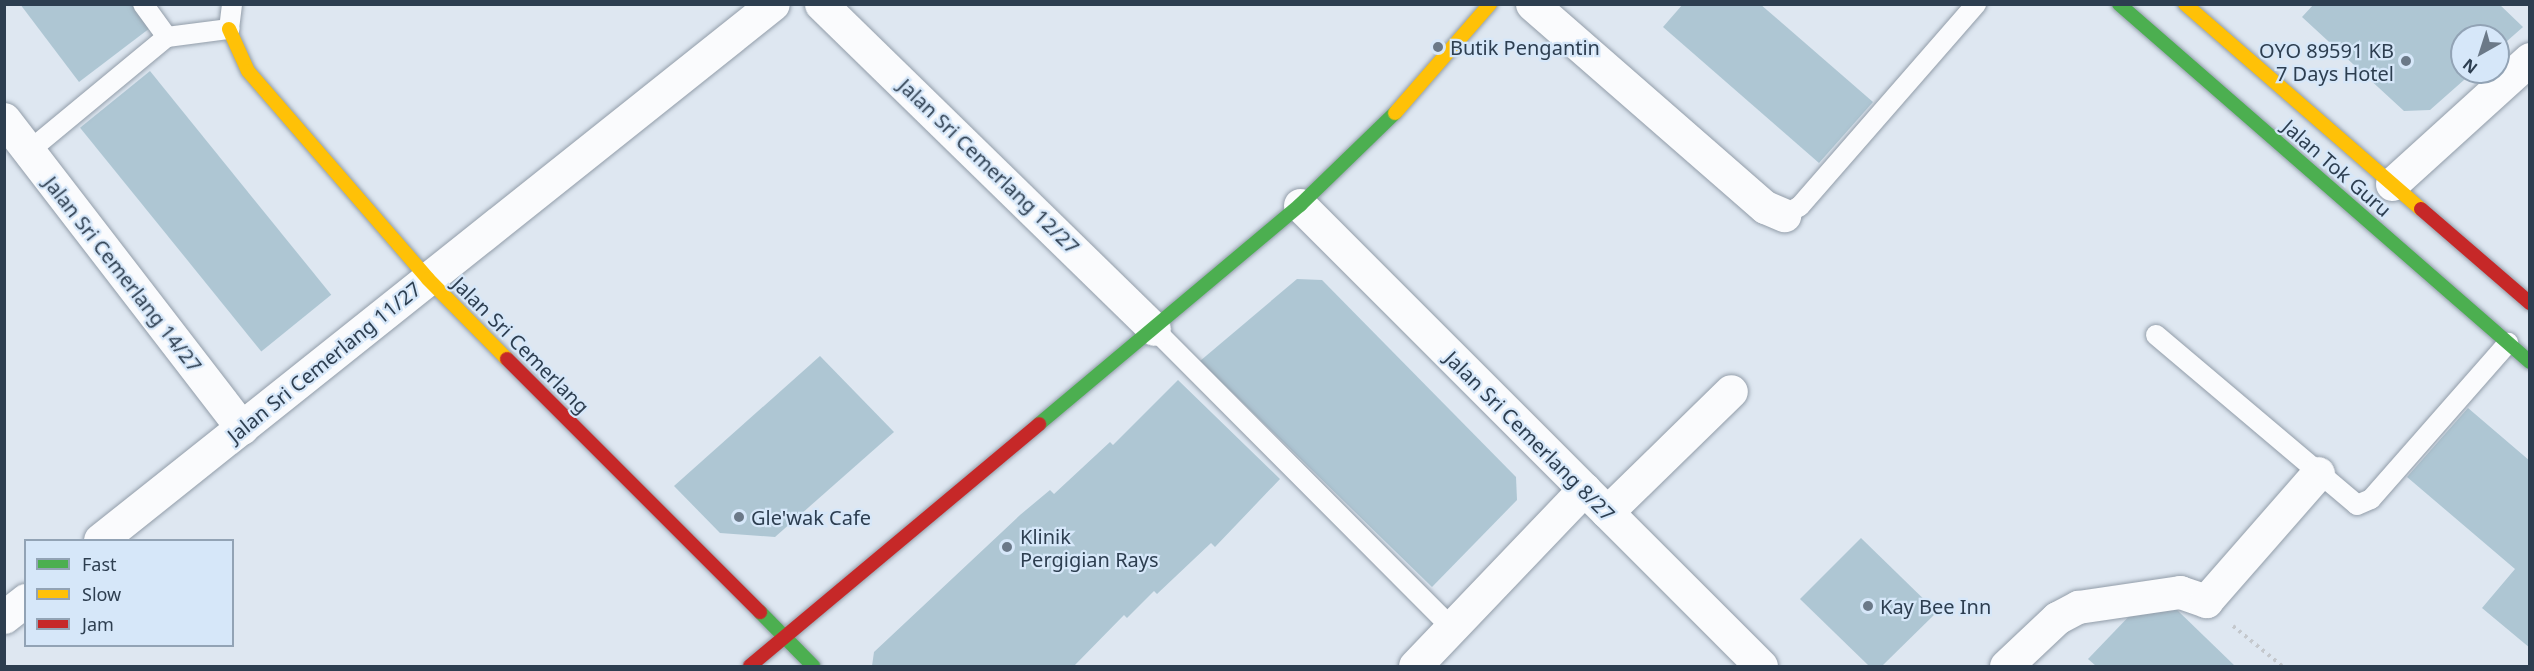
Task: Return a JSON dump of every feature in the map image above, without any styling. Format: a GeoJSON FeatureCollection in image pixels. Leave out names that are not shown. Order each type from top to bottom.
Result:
{"type":"FeatureCollection","features":[{"type":"Feature","properties":{"kind":"street","name":"Jalan Sri Cemerlang 11/27"},"geometry":{"type":"LineString","coordinates":[[101,539],[773,4]]}},
{"type":"Feature","properties":{"kind":"street","name":"Jalan Sri Cemerlang 12/27"},"geometry":{"type":"LineString","coordinates":[[821,4],[1154,329]]}},
{"type":"Feature","properties":{"kind":"street"},"geometry":{"type":"LineString","coordinates":[[750,666],[1300,205],[1381,129],[1490,4]]}},
{"type":"Feature","properties":{"kind":"street"},"geometry":{"type":"LineString","coordinates":[[1532,4],[1765,207],[1784,214]]}},
{"type":"Feature","properties":{"kind":"street","name":"Jalan Tok Guru"},"geometry":{"type":"LineString","coordinates":[[2119,4],[2529,362]]}},
{"type":"Feature","properties":{"kind":"street","name":"Jalan Tok Guru"},"geometry":{"type":"LineString","coordinates":[[2185,4],[2529,303]]}},
{"type":"Feature","properties":{"kind":"street","name":"Jalan Sri Cemerlang"},"geometry":{"type":"LineString","coordinates":[[229,29],[248,70],[428,279],[813,666]]}},
{"type":"Feature","properties":{"kind":"street"},"geometry":{"type":"LineString","coordinates":[[2392,184],[2529,59]]}},
{"type":"Feature","properties":{"kind":"street","name":"Jalan Sri Cemerlang 14/27"},"geometry":{"type":"LineString","coordinates":[[4,119],[242,428]]}},
{"type":"Feature","properties":{"kind":"street","name":"Jalan Sri Cemerlang 8/27"},"geometry":{"type":"LineString","coordinates":[[1300,205],[1761,666]]}},
{"type":"Feature","properties":{"kind":"street"},"geometry":{"type":"LineString","coordinates":[[1607,512],[1731,392]]}},
{"type":"Feature","properties":{"kind":"street"},"geometry":{"type":"LineString","coordinates":[[2006,666],[2057,618],[2078,607],[2180,592],[2206,601],[2318,473]]}},
{"type":"Feature","properties":{"kind":"street"},"geometry":{"type":"LineString","coordinates":[[1415,666],[1584,489]]}},
{"type":"Feature","properties":{"kind":"street"},"geometry":{"type":"LineString","coordinates":[[4,617],[24,602]]}},
{"type":"Feature","properties":{"kind":"lane"},"geometry":{"type":"LineString","coordinates":[[143,4],[167,37]]}},
{"type":"Feature","properties":{"kind":"lane"},"geometry":{"type":"LineString","coordinates":[[29,151],[167,37],[229,29],[232,4]]}},
{"type":"Feature","properties":{"kind":"lane"},"geometry":{"type":"LineString","coordinates":[[1784,214],[1800,206],[1976,4]]}},
{"type":"Feature","properties":{"kind":"lane"},"geometry":{"type":"LineString","coordinates":[[1154,329],[1452,628]]}},
{"type":"Feature","properties":{"kind":"lane"},"geometry":{"type":"LineString","coordinates":[[2156,335],[2352,502],[2366,502],[2508,343]]}},
{"type":"Feature","properties":{"kind":"path"},"geometry":{"type":"LineString","coordinates":[[2206,601],[2282,666]]}},
{"type":"Feature","properties":{"kind":"building"},"geometry":{"type":"Polygon","coordinates":[[[20,4],[132,4],[150,28],[79,82],[20,4]]]}},
{"type":"Feature","properties":{"kind":"building"},"geometry":{"type":"Polygon","coordinates":[[[1683,4],[1760,4],[1873,102],[1819,163],[1663,27],[1683,4]]]}},
{"type":"Feature","properties":{"kind":"building","name":"OYO 89591 KB 7 Days Hotel"},"geometry":{"type":"Polygon","coordinates":[[[2314,4],[2499,4],[2523,27],[2510,38],[2510,24],[2450,24],[2450,84],[2459,84],[2430,110],[2404,111],[2302,17],[2314,4]]]}},
{"type":"Feature","properties":{"kind":"building"},"geometry":{"type":"Polygon","coordinates":[[[150,71],[331,295],[261,351],[80,128],[150,71]]]}},
{"type":"Feature","properties":{"kind":"building"},"geometry":{"type":"Polygon","coordinates":[[[1297,279],[1322,280],[1516,477],[1517,500],[1432,587],[1200,361],[1297,279]]]}},
{"type":"Feature","properties":{"kind":"building"},"geometry":{"type":"Polygon","coordinates":[[[820,356],[894,432],[775,537],[720,533],[674,486],[820,356]]]}},
{"type":"Feature","properties":{"kind":"building"},"geometry":{"type":"Polygon","coordinates":[[[1178,380],[1280,479],[1215,547],[1211,543],[1157,594],[1154,591],[1127,618],[1124,615],[1074,666],[872,666],[874,652],[1020,515],[1050,490],[1054,494],[1110,442],[1113,445],[1178,380]]]}},
{"type":"Feature","properties":{"kind":"building"},"geometry":{"type":"Polygon","coordinates":[[[2468,408],[2530,461],[2530,648],[2482,608],[2515,569],[2407,477],[2468,408]]]}},
{"type":"Feature","properties":{"kind":"building","name":"Kay Bee Inn"},"geometry":{"type":"Polygon","coordinates":[[[1861,538],[1937,612],[1882,666],[1869,666],[1800,599],[1861,538]]]}},
{"type":"Feature","properties":{"kind":"building"},"geometry":{"type":"Polygon","coordinates":[[[2175,608],[2235,666],[2096,666],[2088,659],[2135,610],[2175,608]]]}},
{"type":"Feature","properties":{"kind":"traffic: fast"},"geometry":{"type":"LineString","coordinates":[[2119,4],[2530,362]]}},
{"type":"Feature","properties":{"kind":"traffic: fast"},"geometry":{"type":"LineString","coordinates":[[1039,424],[1300,205],[1395,113]]}},
{"type":"Feature","properties":{"kind":"traffic: fast"},"geometry":{"type":"LineString","coordinates":[[760,612],[813,666]]}},
{"type":"Feature","properties":{"kind":"traffic: slow"},"geometry":{"type":"LineString","coordinates":[[1395,113],[1490,4]]}},
{"type":"Feature","properties":{"kind":"traffic: slow"},"geometry":{"type":"LineString","coordinates":[[2185,4],[2421,209]]}},
{"type":"Feature","properties":{"kind":"traffic: slow"},"geometry":{"type":"LineString","coordinates":[[229,29],[248,71],[428,279],[507,359]]}},
{"type":"Feature","properties":{"kind":"traffic: jam"},"geometry":{"type":"LineString","coordinates":[[2421,209],[2530,303]]}},
{"type":"Feature","properties":{"kind":"traffic: jam"},"geometry":{"type":"LineString","coordinates":[[507,359],[760,612]]}},
{"type":"Feature","properties":{"kind":"traffic: jam"},"geometry":{"type":"LineString","coordinates":[[750,666],[1039,424]]}},
{"type":"Feature","properties":{"kind":"place","name":"Butik Pengantin"},"geometry":{"type":"Point","coordinates":[1438,47]}},
{"type":"Feature","properties":{"kind":"place","name":"OYO 89591 KB 7 Days Hotel"},"geometry":{"type":"Point","coordinates":[2406,61]}},
{"type":"Feature","properties":{"kind":"place","name":"Gle'wak Cafe"},"geometry":{"type":"Point","coordinates":[739,517]}},
{"type":"Feature","properties":{"kind":"place","name":"Klinik Pergigian Rays"},"geometry":{"type":"Point","coordinates":[1007,547]}},
{"type":"Feature","properties":{"kind":"place","name":"Kay Bee Inn"},"geometry":{"type":"Point","coordinates":[1868,606]}}]}
